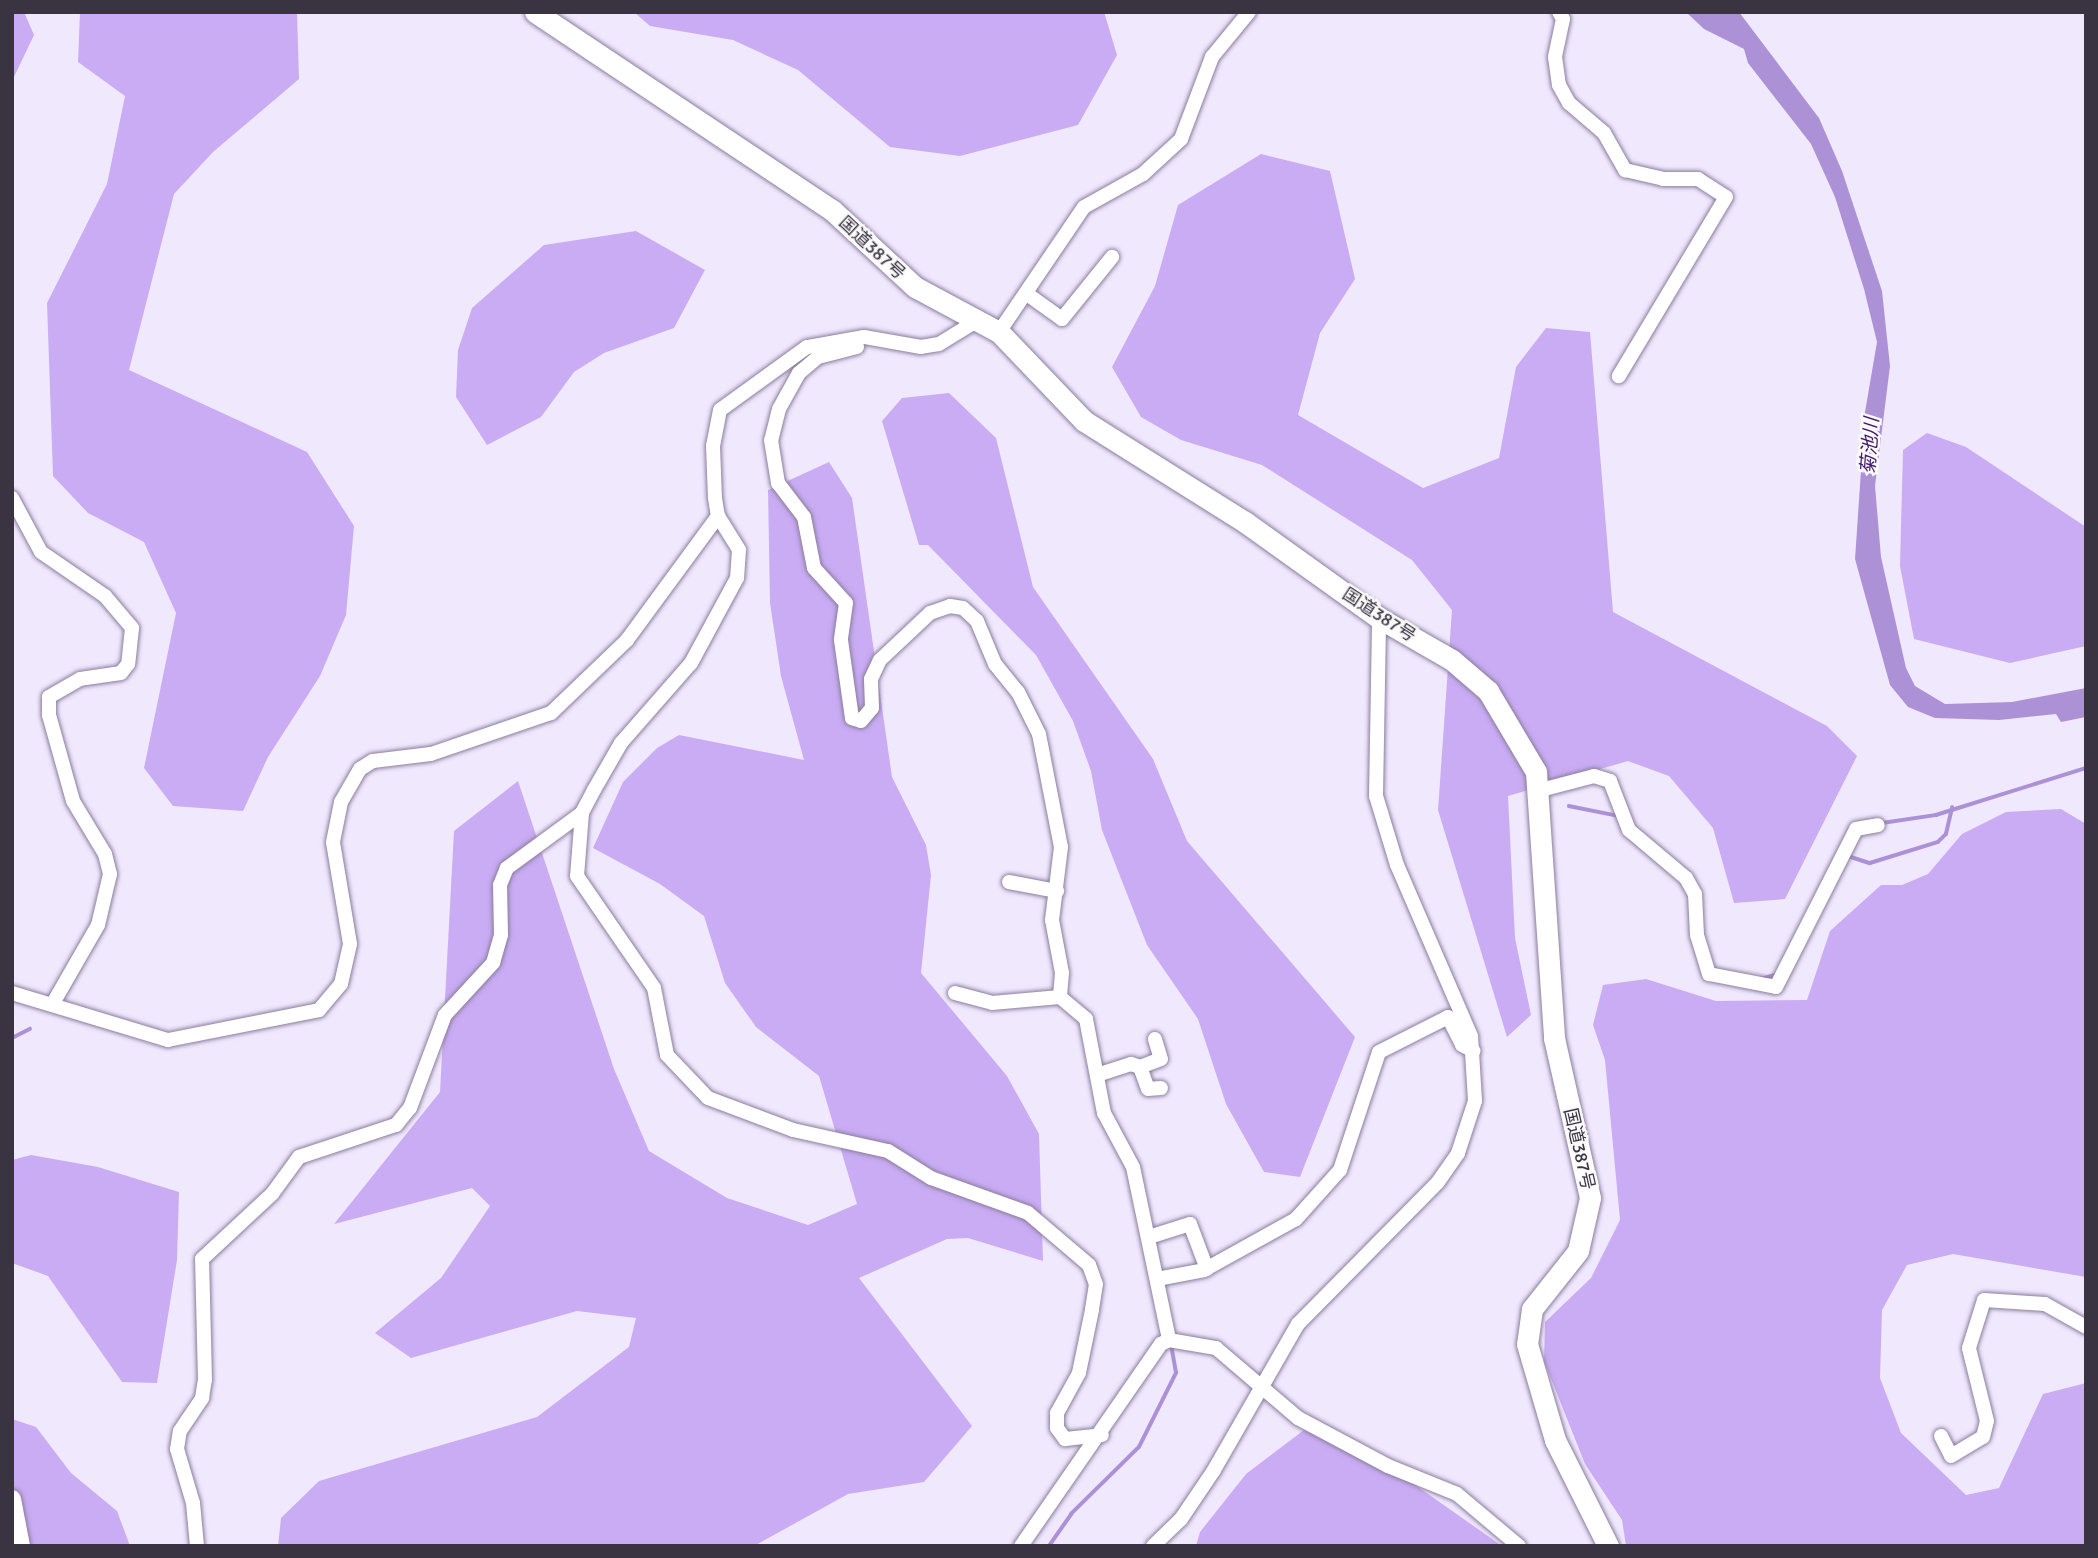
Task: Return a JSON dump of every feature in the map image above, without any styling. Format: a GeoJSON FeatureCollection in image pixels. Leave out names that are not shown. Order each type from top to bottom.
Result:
{"type":"FeatureCollection","features":[{"type":"Feature","properties":{"kind":"highway","name":"国道387号"},"geometry":{"type":"LineString","coordinates":[[535,12],[832,211],[915,287],[999,332],[1084,421],[1245,522],[1379,618],[1452,660],[1488,691],[1536,772],[1554,1038],[1590,1198],[1578,1251],[1532,1309],[1527,1344],[1555,1440],[1608,1546]]}},
{"type":"Feature","properties":{"kind":"main road"},"geometry":{"type":"LineString","coordinates":[[12,1499],[21,1546]]}},
{"type":"Feature","properties":{"kind":"street"},"geometry":{"type":"LineString","coordinates":[[999,332],[1027,294],[1049,252],[1084,207],[1143,174],[1181,139],[1212,57],[1249,12]]}},
{"type":"Feature","properties":{"kind":"street"},"geometry":{"type":"LineString","coordinates":[[1559,12],[1563,19],[1555,57],[1559,85],[1569,103],[1604,133],[1625,170],[1663,179],[1698,179],[1726,197],[1619,376]]}},
{"type":"Feature","properties":{"kind":"street"},"geometry":{"type":"LineString","coordinates":[[1027,294],[1062,319],[1112,257]]}},
{"type":"Feature","properties":{"kind":"street"},"geometry":{"type":"LineString","coordinates":[[197,1546],[193,1503],[177,1449],[205,1380],[202,1259],[272,1194],[299,1157],[396,1125],[410,1108],[445,1015],[493,963],[500,935],[500,885],[508,868],[582,813],[621,743],[691,663],[737,578],[739,550],[718,516],[713,446],[726,403],[807,347],[864,337],[884,341],[939,344],[978,320]]}},
{"type":"Feature","properties":{"kind":"street"},"geometry":{"type":"LineString","coordinates":[[884,341],[880,347],[835,350],[799,373],[779,408],[771,440],[778,483],[804,517],[814,568],[846,603],[841,640],[848,705],[852,718],[868,716],[880,660],[939,608],[963,608],[977,621],[995,664],[1018,692],[1040,734],[1061,847],[1052,920],[1062,973],[1060,997]]}},
{"type":"Feature","properties":{"kind":"street"},"geometry":{"type":"LineString","coordinates":[[12,498],[41,552],[105,596],[132,628],[128,664],[121,673],[80,679],[49,696],[49,715],[73,801],[106,854],[110,873],[98,925],[52,1005]]}},
{"type":"Feature","properties":{"kind":"street"},"geometry":{"type":"LineString","coordinates":[[12,993],[168,1040],[319,1010],[341,984],[350,944],[333,842],[341,802],[360,769],[373,761],[431,754],[551,713],[626,640],[718,516]]}},
{"type":"Feature","properties":{"kind":"street"},"geometry":{"type":"LineString","coordinates":[[1153,1546],[1199,1494],[1260,1387],[1318,1298],[1423,1199],[1458,1153],[1475,1101],[1474,1051],[1397,865],[1376,796],[1379,618]]}},
{"type":"Feature","properties":{"kind":"street"},"geometry":{"type":"LineString","coordinates":[[1538,791],[1594,776],[1610,781],[1629,830],[1686,878],[1695,894],[1697,934],[1709,974],[1776,987],[1856,829],[1878,825]]}},
{"type":"Feature","properties":{"kind":"street"},"geometry":{"type":"LineString","coordinates":[[582,813],[577,876],[654,988],[667,1055],[708,1098],[793,1130],[888,1151],[931,1178],[1028,1213],[1089,1265],[1096,1284],[1092,1310],[1079,1373],[1057,1413],[1057,1428],[1065,1439],[1102,1435]]}},
{"type":"Feature","properties":{"kind":"street"},"geometry":{"type":"LineString","coordinates":[[1009,882],[1057,891]]}},
{"type":"Feature","properties":{"kind":"street"},"geometry":{"type":"LineString","coordinates":[[955,993],[992,1003],[1060,997],[1086,1019],[1108,1124],[1133,1167],[1169,1340]]}},
{"type":"Feature","properties":{"kind":"street"},"geometry":{"type":"LineString","coordinates":[[1157,1279],[1207,1269],[1296,1219],[1340,1170],[1379,1052],[1448,1017],[1462,1045],[1474,1051]]}},
{"type":"Feature","properties":{"kind":"street"},"geometry":{"type":"LineString","coordinates":[[1097,1075],[1126,1065],[1140,1067],[1161,1059],[1155,1039]]}},
{"type":"Feature","properties":{"kind":"street"},"geometry":{"type":"LineString","coordinates":[[1140,1067],[1148,1089],[1161,1088]]}},
{"type":"Feature","properties":{"kind":"street"},"geometry":{"type":"LineString","coordinates":[[1149,1237],[1190,1224],[1207,1269]]}},
{"type":"Feature","properties":{"kind":"street"},"geometry":{"type":"LineString","coordinates":[[1941,1436],[1951,1455],[1983,1437],[1987,1421],[1969,1348],[1983,1300],[2045,1304],[2086,1327]]}},
{"type":"Feature","properties":{"kind":"street"},"geometry":{"type":"LineString","coordinates":[[1021,1546],[1102,1435],[1161,1344],[1169,1340],[1216,1348],[1298,1418],[1388,1466],[1457,1494],[1519,1546]]}},
{"type":"Feature","properties":{"kind":"shaded area"},"geometry":{"type":"Polygon","coordinates":[[[12,12],[24,12],[34,35],[12,81],[12,12]]]}},
{"type":"Feature","properties":{"kind":"shaded area"},"geometry":{"type":"Polygon","coordinates":[[[80,12],[297,12],[299,79],[213,152],[174,194],[129,370],[307,452],[354,526],[346,615],[320,676],[268,757],[243,811],[173,806],[144,768],[176,613],[144,542],[88,513],[53,476],[47,303],[107,184],[125,96],[78,62],[80,12]]]}},
{"type":"Feature","properties":{"kind":"shaded area"},"geometry":{"type":"Polygon","coordinates":[[[634,12],[1104,12],[1117,55],[1078,125],[960,156],[890,147],[798,70],[733,40],[650,26],[634,12]]]}},
{"type":"Feature","properties":{"kind":"shaded area"},"geometry":{"type":"Polygon","coordinates":[[[1261,154],[1330,171],[1355,279],[1320,333],[1298,415],[1423,488],[1499,458],[1516,367],[1546,328],[1590,332],[1613,612],[1827,726],[1857,756],[1785,899],[1734,903],[1713,828],[1669,776],[1628,761],[1508,796],[1515,938],[1531,1015],[1507,1037],[1438,810],[1452,610],[1412,560],[1262,465],[1181,440],[1141,417],[1112,367],[1155,286],[1178,205],[1261,154]]]}},
{"type":"Feature","properties":{"kind":"shaded area"},"geometry":{"type":"Polygon","coordinates":[[[636,231],[705,270],[674,328],[604,353],[574,372],[541,417],[487,445],[456,397],[458,350],[472,308],[544,245],[636,231]]]}},
{"type":"Feature","properties":{"kind":"shaded area"},"geometry":{"type":"Polygon","coordinates":[[[949,393],[996,438],[1033,587],[1153,759],[1187,841],[1355,1037],[1300,1177],[1264,1172],[1226,1104],[1198,1019],[1147,945],[1102,830],[1091,771],[1073,721],[1036,655],[928,545],[919,545],[882,421],[902,398],[949,393]]]}},
{"type":"Feature","properties":{"kind":"shaded area"},"geometry":{"type":"Polygon","coordinates":[[[1927,433],[1966,447],[2086,527],[2086,646],[2010,663],[1914,639],[1900,566],[1903,450],[1927,433]]]}},
{"type":"Feature","properties":{"kind":"shaded area"},"geometry":{"type":"Polygon","coordinates":[[[829,462],[852,498],[892,777],[926,845],[931,875],[921,973],[1007,1076],[1039,1134],[1043,1261],[968,1238],[947,1239],[859,1278],[972,1426],[924,1482],[848,1494],[754,1546],[278,1546],[281,1518],[319,1481],[537,1417],[629,1347],[636,1318],[577,1311],[411,1358],[375,1333],[441,1278],[490,1206],[472,1188],[334,1224],[440,1092],[454,831],[518,781],[614,1069],[649,1151],[727,1198],[808,1225],[857,1204],[819,1076],[756,1027],[725,983],[704,916],[660,884],[593,848],[623,782],[657,748],[679,735],[804,760],[781,676],[770,603],[768,490],[829,462]]]}},
{"type":"Feature","properties":{"kind":"shaded area"},"geometry":{"type":"Polygon","coordinates":[[[2061,809],[2086,824],[2086,1277],[1953,1254],[1907,1265],[1882,1310],[1880,1378],[1901,1433],[1966,1495],[1999,1488],[2043,1394],[2086,1383],[2086,1546],[1626,1546],[1622,1520],[1585,1464],[1544,1361],[1545,1322],[1591,1278],[1620,1220],[1605,1060],[1593,1025],[1603,985],[1646,979],[1716,1001],[1807,1000],[1830,931],[1881,885],[1902,885],[1928,874],[1962,834],[2006,812],[2061,809]]]}},
{"type":"Feature","properties":{"kind":"shaded area"},"geometry":{"type":"Polygon","coordinates":[[[31,1155],[98,1167],[179,1192],[177,1260],[157,1383],[122,1382],[48,1276],[12,1263],[12,1160],[31,1155]]]}},
{"type":"Feature","properties":{"kind":"shaded area"},"geometry":{"type":"Polygon","coordinates":[[[12,1419],[36,1427],[71,1473],[117,1511],[130,1546],[12,1546],[12,1419]]]}},
{"type":"Feature","properties":{"kind":"shaded area"},"geometry":{"type":"Polygon","coordinates":[[[1304,1430],[1411,1482],[1502,1546],[1196,1546],[1200,1532],[1246,1474],[1304,1430]]]}},
{"type":"Feature","properties":{"kind":"water","name":"菊池川"},"geometry":{"type":"Polygon","coordinates":[[[1686,12],[1739,12],[1819,118],[1842,171],[1882,291],[1890,366],[1875,486],[1881,557],[1906,668],[1915,686],[1945,704],[2012,702],[2086,688],[2086,717],[2061,722],[2056,714],[1999,720],[1935,718],[1908,707],[1890,685],[1855,559],[1865,412],[1877,342],[1864,289],[1835,197],[1811,144],[1748,63],[1744,49],[1704,29],[1686,12]]]}},
{"type":"Feature","properties":{"kind":"waterway"},"geometry":{"type":"LineString","coordinates":[[1882,823],[1936,815],[2086,768]]}},
{"type":"Feature","properties":{"kind":"waterway"},"geometry":{"type":"LineString","coordinates":[[1569,806],[1619,816]]}},
{"type":"Feature","properties":{"kind":"waterway"},"geometry":{"type":"LineString","coordinates":[[1848,856],[1870,863],[1938,842],[1946,834],[1952,808]]}},
{"type":"Feature","properties":{"kind":"waterway"},"geometry":{"type":"LineString","coordinates":[[1761,979],[1778,974]]}},
{"type":"Feature","properties":{"kind":"waterway"},"geometry":{"type":"LineString","coordinates":[[12,1038],[30,1029]]}},
{"type":"Feature","properties":{"kind":"waterway"},"geometry":{"type":"LineString","coordinates":[[1049,1546],[1071,1514],[1139,1447],[1176,1373],[1171,1346]]}}]}
